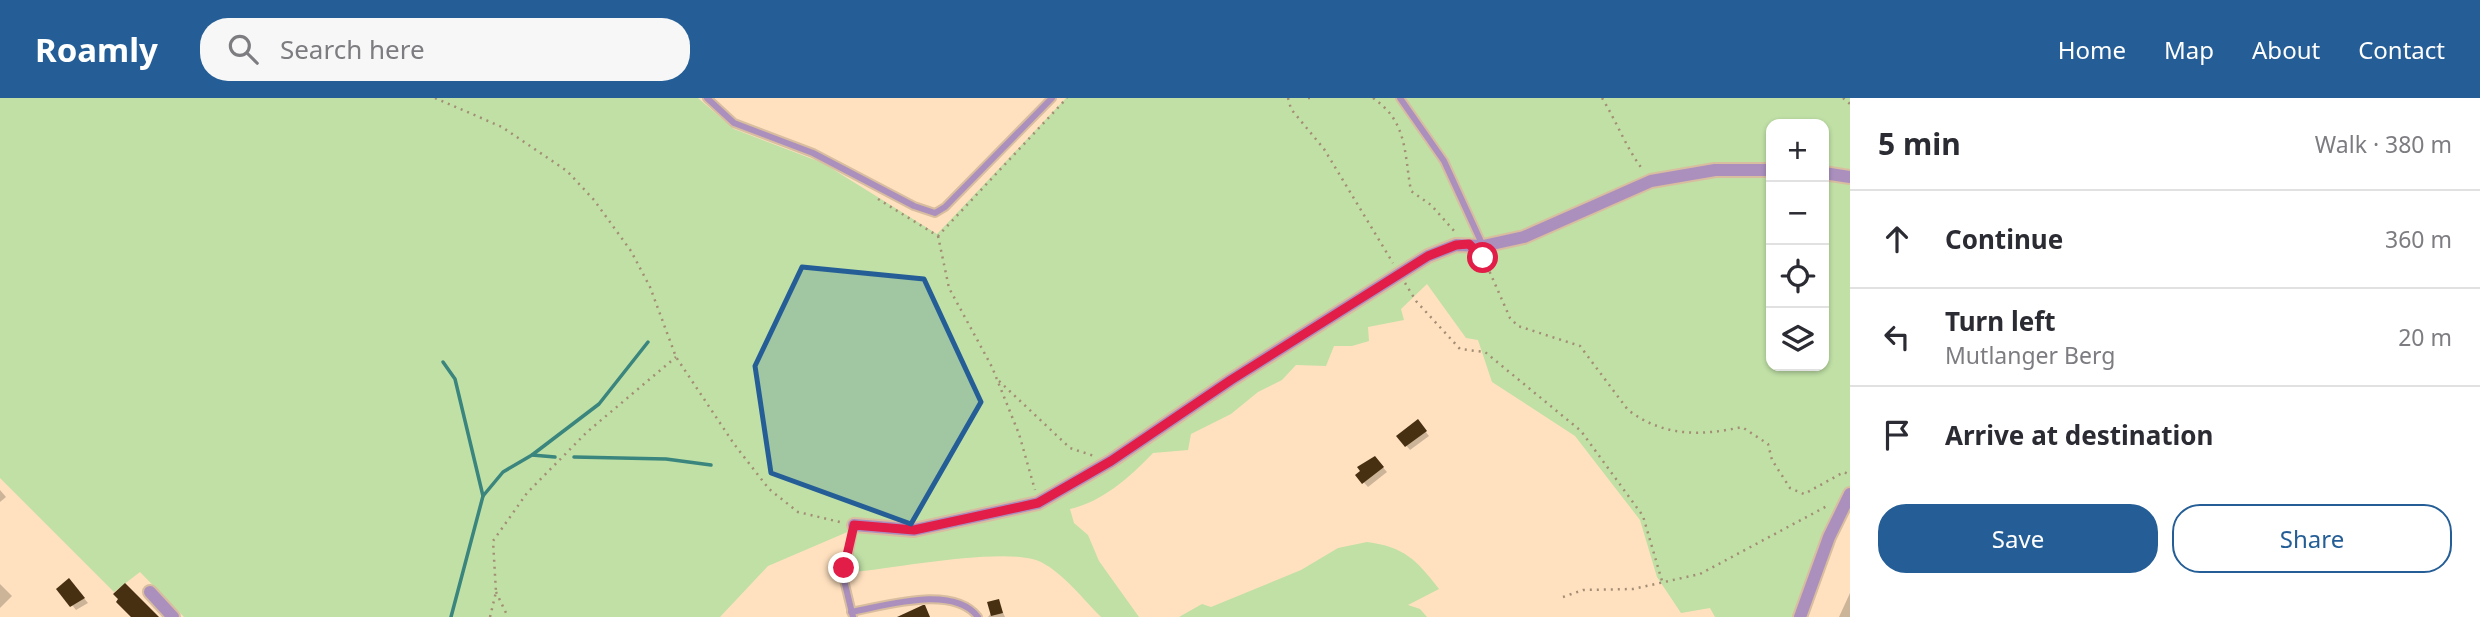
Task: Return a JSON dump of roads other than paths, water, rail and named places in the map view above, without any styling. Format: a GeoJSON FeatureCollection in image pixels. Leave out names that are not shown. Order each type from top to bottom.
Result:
{"type":"FeatureCollection","features":[{"type":"Feature","properties":{"kind":"street"},"geometry":{"type":"LineString","coordinates":[[854,525],[914,530],[1038,503],[1111,461],[1231,380],[1428,256],[1456,245],[1483,246],[1524,237],[1651,181],[1716,170],[1766,170]]}},
{"type":"Feature","properties":{"kind":"street"},"geometry":{"type":"LineString","coordinates":[[1829,174],[1850,177]]}},
{"type":"Feature","properties":{"kind":"street"},"geometry":{"type":"LineString","coordinates":[[1800,617],[1829,537],[1848,499]]}},
{"type":"Feature","properties":{"kind":"street"},"geometry":{"type":"LineString","coordinates":[[150,592],[173,617]]}},
{"type":"Feature","properties":{"kind":"lane"},"geometry":{"type":"LineString","coordinates":[[707,98],[734,123],[813,152],[914,206],[935,213],[945,207],[1052,98]]}},
{"type":"Feature","properties":{"kind":"lane"},"geometry":{"type":"LineString","coordinates":[[1400,98],[1444,162],[1483,246]]}},
{"type":"Feature","properties":{"kind":"lane"},"geometry":{"type":"LineString","coordinates":[[854,525],[844,568],[852,615],[925,598],[959,603],[978,617]]}},
{"type":"Feature","properties":{"kind":"waterway"},"geometry":{"type":"LineString","coordinates":[[451,617],[483,496],[503,472],[532,455],[599,404],[648,342]]}},
{"type":"Feature","properties":{"kind":"waterway"},"geometry":{"type":"LineString","coordinates":[[443,362],[455,379],[483,496]]}},
{"type":"Feature","properties":{"kind":"waterway"},"geometry":{"type":"LineString","coordinates":[[532,455],[555,457]]}},
{"type":"Feature","properties":{"kind":"waterway"},"geometry":{"type":"LineString","coordinates":[[574,457],[666,459],[711,465]]}}]}
